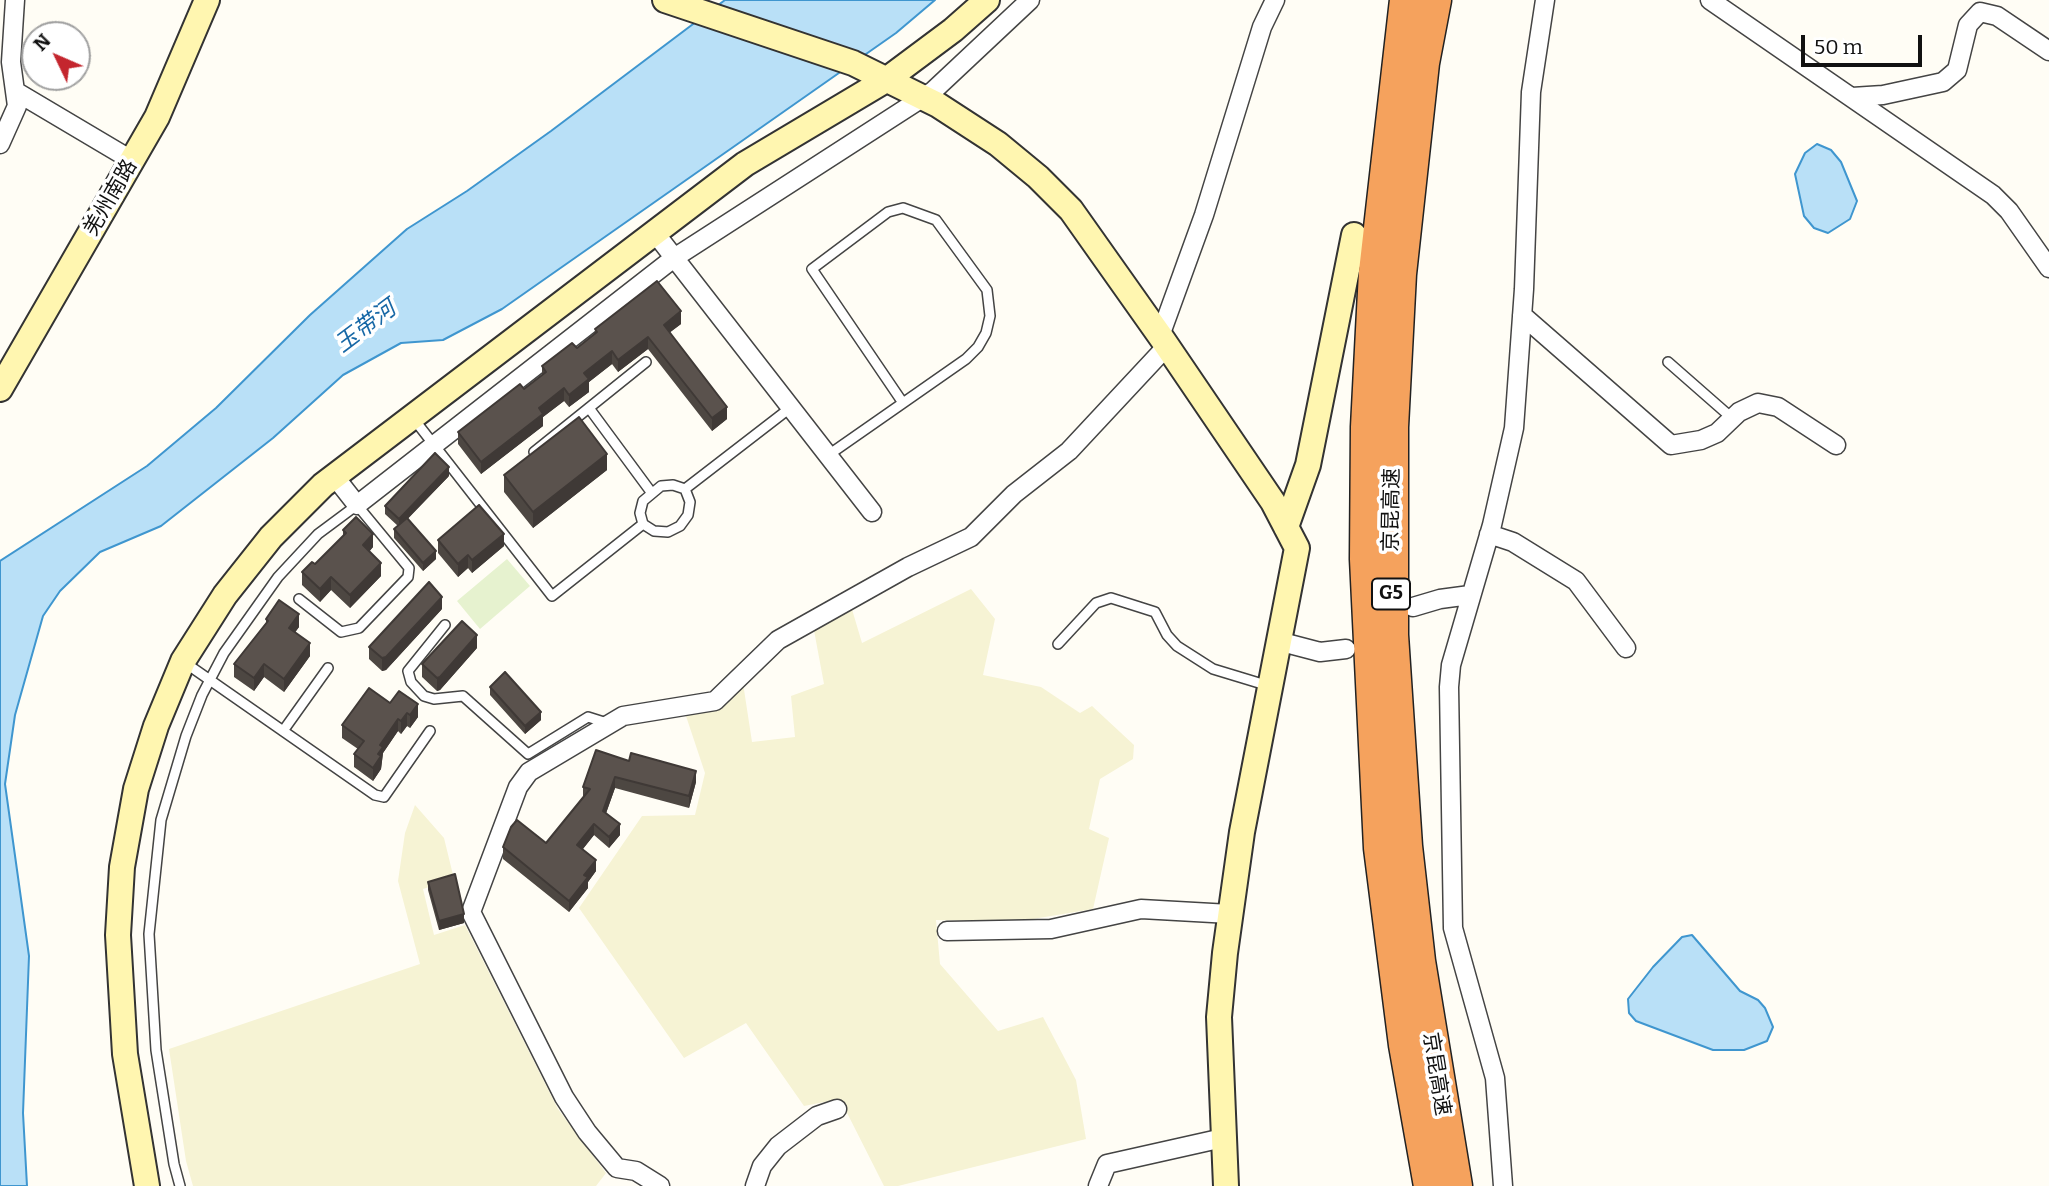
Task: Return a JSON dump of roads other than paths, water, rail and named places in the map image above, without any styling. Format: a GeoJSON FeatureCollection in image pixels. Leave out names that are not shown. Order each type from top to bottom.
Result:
{"type":"FeatureCollection","features":[{"type":"Feature","properties":{"kind":"highway","name":"京昆高速"},"geometry":{"type":"LineString","coordinates":[[1406,0],[1375,272],[1367,415],[1366,571],[1380,848],[1405,1045],[1430,1186]]}},
{"type":"Feature","properties":{"kind":"highway","name":"京昆高速"},"geometry":{"type":"LineString","coordinates":[[1435,0],[1422,76],[1400,274],[1392,428],[1392,635],[1404,819],[1419,961],[1456,1186]]}},
{"type":"Feature","properties":{"kind":"street"},"geometry":{"type":"LineString","coordinates":[[0,144],[17,106],[11,62],[15,0]]}},
{"type":"Feature","properties":{"kind":"street","name":"羌州南路"},"geometry":{"type":"LineString","coordinates":[[0,389],[133,161],[176,79],[207,0]]}},
{"type":"Feature","properties":{"kind":"street"},"geometry":{"type":"LineString","coordinates":[[666,0],[853,63],[922,97],[998,144],[1071,210],[1273,502],[1297,548],[1230,914],[1219,1017],[1226,1186]]}},
{"type":"Feature","properties":{"kind":"street"},"geometry":{"type":"LineString","coordinates":[[147,1186],[125,1054],[118,910],[136,789],[156,726],[183,661],[225,595],[254,557],[296,511],[335,477],[745,164],[886,80],[954,30],[987,0]]}},
{"type":"Feature","properties":{"kind":"street"},"geometry":{"type":"LineString","coordinates":[[335,477],[357,505],[674,258],[922,97],[1003,28],[1030,0]]}},
{"type":"Feature","properties":{"kind":"street"},"geometry":{"type":"LineString","coordinates":[[660,1186],[636,1171],[617,1168],[587,1132],[565,1097],[471,912],[518,787],[529,772],[607,723],[627,714],[715,701],[778,640],[908,567],[971,537],[1014,495],[1069,451],[1164,341],[1262,27],[1275,0]]}},
{"type":"Feature","properties":{"kind":"street"},"geometry":{"type":"LineString","coordinates":[[1503,1186],[1495,1078],[1456,943],[1451,913],[1449,687],[1451,665],[1489,534],[1514,428],[1522,315],[1531,92],[1545,0]]}},
{"type":"Feature","properties":{"kind":"street"},"geometry":{"type":"LineString","coordinates":[[1710,0],[2002,203],[2049,268]]}},
{"type":"Feature","properties":{"kind":"street"},"geometry":{"type":"LineString","coordinates":[[1852,97],[1891,94],[1943,82],[1957,70],[1968,25],[1980,12],[1997,16],[2049,51]]}},
{"type":"Feature","properties":{"kind":"street"},"geometry":{"type":"LineString","coordinates":[[15,91],[133,161]]}},
{"type":"Feature","properties":{"kind":"street"},"geometry":{"type":"LineString","coordinates":[[655,233],[872,512]]}},
{"type":"Feature","properties":{"kind":"street"},"geometry":{"type":"LineString","coordinates":[[1286,527],[1308,465],[1354,235]]}},
{"type":"Feature","properties":{"kind":"street"},"geometry":{"type":"LineString","coordinates":[[1522,315],[1667,443],[1682,444],[1702,440],[1717,433],[1748,407],[1768,404],[1778,407],[1836,445]]}},
{"type":"Feature","properties":{"kind":"street"},"geometry":{"type":"LineString","coordinates":[[1489,534],[1513,542],[1576,581],[1626,648]]}},
{"type":"Feature","properties":{"kind":"street"},"geometry":{"type":"LineString","coordinates":[[1413,607],[1440,599],[1470,595]]}},
{"type":"Feature","properties":{"kind":"street"},"geometry":{"type":"LineString","coordinates":[[1279,641],[1320,652],[1346,649]]}},
{"type":"Feature","properties":{"kind":"street"},"geometry":{"type":"LineString","coordinates":[[947,932],[1051,929],[1141,909],[1230,914]]}},
{"type":"Feature","properties":{"kind":"street"},"geometry":{"type":"LineString","coordinates":[[755,1186],[762,1166],[778,1146],[817,1116],[837,1109]]}},
{"type":"Feature","properties":{"kind":"street"},"geometry":{"type":"LineString","coordinates":[[1098,1186],[1107,1164],[1223,1138]]}},
{"type":"Feature","properties":{"kind":"lane"},"geometry":{"type":"LineString","coordinates":[[827,456],[903,403],[978,347],[990,316],[987,290],[943,228],[928,215],[904,208],[888,212],[812,269],[903,403]]}},
{"type":"Feature","properties":{"kind":"lane"},"geometry":{"type":"LineString","coordinates":[[524,460],[646,362]]}},
{"type":"Feature","properties":{"kind":"lane"},"geometry":{"type":"LineString","coordinates":[[1668,362],[1733,419]]}},
{"type":"Feature","properties":{"kind":"lane"},"geometry":{"type":"LineString","coordinates":[[589,408],[650,492]]}},
{"type":"Feature","properties":{"kind":"lane"},"geometry":{"type":"LineString","coordinates":[[685,489],[690,502],[688,515],[680,526],[668,532],[654,531],[643,524],[640,513],[643,501],[650,492],[661,486],[685,489],[790,408]]}},
{"type":"Feature","properties":{"kind":"lane"},"geometry":{"type":"LineString","coordinates":[[413,417],[552,596],[643,524]]}},
{"type":"Feature","properties":{"kind":"lane"},"geometry":{"type":"LineString","coordinates":[[180,1186],[172,1153],[156,1050],[150,912],[166,797],[209,680],[244,623],[278,577],[318,534],[357,505],[409,568],[408,577],[359,628],[341,632],[299,599]]}},
{"type":"Feature","properties":{"kind":"lane"},"geometry":{"type":"LineString","coordinates":[[1058,644],[1097,603],[1111,598],[1155,611],[1167,635],[1177,646],[1213,668],[1270,686]]}},
{"type":"Feature","properties":{"kind":"lane"},"geometry":{"type":"LineString","coordinates":[[444,625],[408,671],[411,682],[424,696],[434,699],[463,696],[528,754],[587,717],[607,723]]}},
{"type":"Feature","properties":{"kind":"lane"},"geometry":{"type":"LineString","coordinates":[[183,661],[375,795],[384,797],[430,731]]}},
{"type":"Feature","properties":{"kind":"lane"},"geometry":{"type":"LineString","coordinates":[[283,732],[328,668]]}},
{"type":"Feature","properties":{"kind":"water","name":"玉带河"},"geometry":{"type":"Polygon","coordinates":[[[725,0],[935,0],[896,33],[502,309],[443,340],[401,343],[343,375],[273,438],[161,526],[100,552],[60,591],[43,616],[15,715],[5,784],[29,956],[23,1113],[27,1186],[0,1186],[0,561],[147,466],[216,408],[310,315],[407,229],[467,191],[551,131],[725,0]]]}},
{"type":"Feature","properties":{"kind":"water"},"geometry":{"type":"Polygon","coordinates":[[[1817,144],[1831,150],[1841,162],[1857,201],[1850,219],[1828,233],[1814,228],[1804,216],[1795,174],[1805,153],[1817,144]]]}},
{"type":"Feature","properties":{"kind":"water"},"geometry":{"type":"Polygon","coordinates":[[[1692,935],[1740,991],[1758,1000],[1765,1008],[1773,1027],[1767,1041],[1744,1050],[1713,1050],[1636,1021],[1629,1013],[1628,999],[1653,967],[1682,937],[1692,935]]]}}]}
